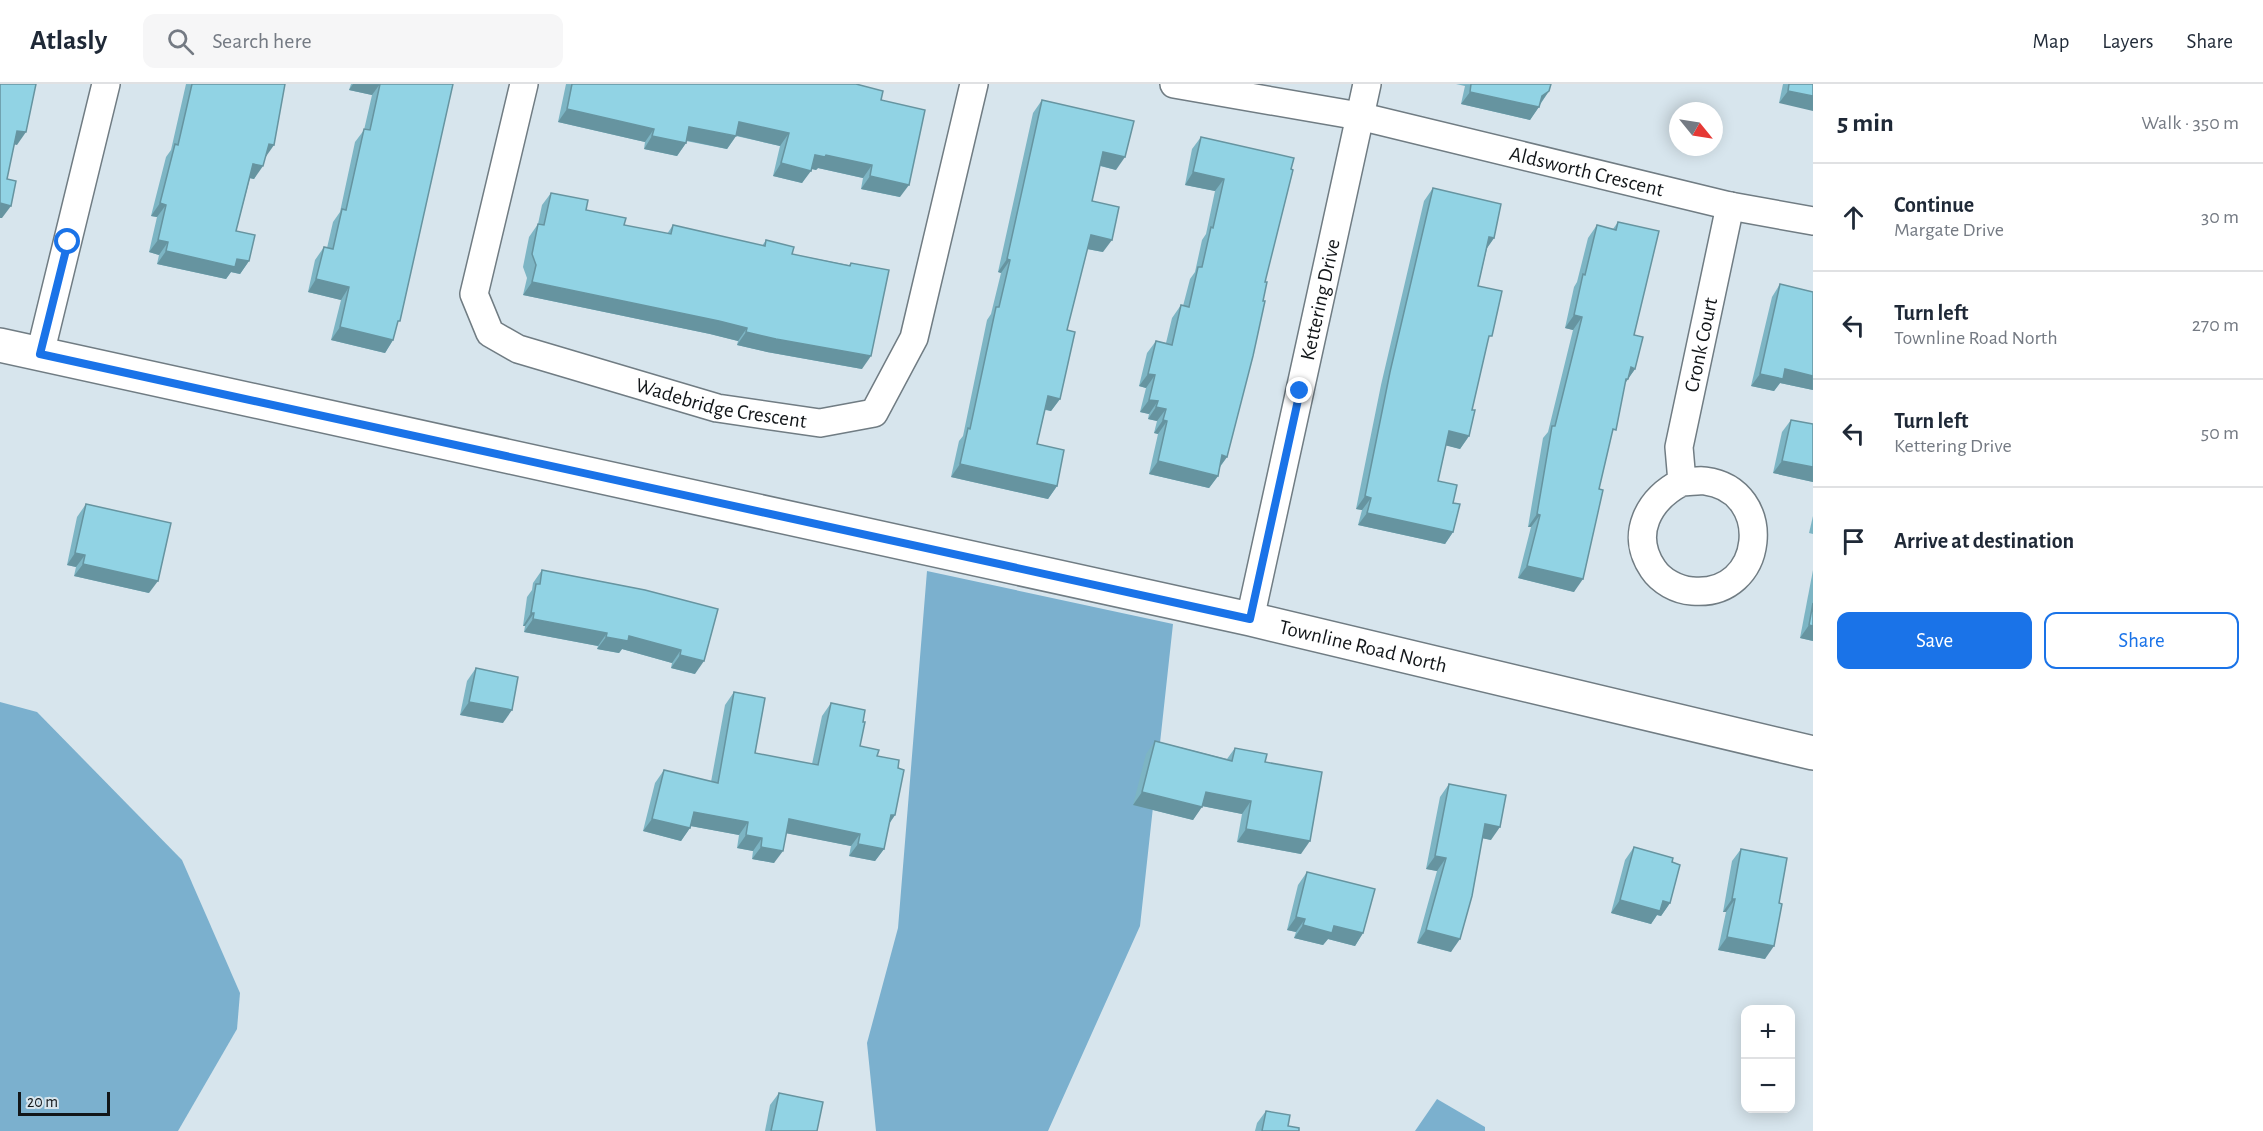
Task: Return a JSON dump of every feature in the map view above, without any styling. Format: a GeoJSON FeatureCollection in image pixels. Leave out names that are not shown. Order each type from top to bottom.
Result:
{"type":"FeatureCollection","features":[{"type":"Feature","properties":{"kind":"main road","name":"Townline Road North"},"geometry":{"type":"LineString","coordinates":[[0,345],[1250,619],[1813,753]]}},
{"type":"Feature","properties":{"kind":"street"},"geometry":{"type":"LineString","coordinates":[[40,354],[106,84]]}},
{"type":"Feature","properties":{"kind":"street","name":"Wadebridge Crescent"},"geometry":{"type":"LineString","coordinates":[[524,84],[474,294],[490,333],[518,349],[717,408],[820,423],[874,413],[914,338],[974,84]]}},
{"type":"Feature","properties":{"kind":"street","name":"Aldsworth Crescent"},"geometry":{"type":"LineString","coordinates":[[1174,84],[1359,116],[1730,206],[1813,221]]}},
{"type":"Feature","properties":{"kind":"street","name":"Kettering Drive"},"geometry":{"type":"LineString","coordinates":[[1250,619],[1367,84]]}},
{"type":"Feature","properties":{"kind":"street","name":"Cronk Court"},"geometry":{"type":"LineString","coordinates":[[1683,482],[1679,447],[1730,206]]}},
{"type":"Feature","properties":{"kind":"street"},"geometry":{"type":"LineString","coordinates":[[1705,481],[1723,486],[1737,496],[1748,511],[1754,528],[1754,547],[1747,564],[1736,578],[1720,588],[1702,592],[1684,591],[1675,587],[1667,583],[1654,570],[1645,553],[1643,535],[1647,517],[1656,500],[1670,488],[1683,482],[1705,481]]}},
{"type":"Feature","properties":{"kind":"shaded area"},"geometry":{"type":"Polygon","coordinates":[[[927,571],[1173,624],[1140,926],[1048,1131],[876,1131],[867,1043],[898,928],[927,571]]]}},
{"type":"Feature","properties":{"kind":"shaded area"},"geometry":{"type":"Polygon","coordinates":[[[0,702],[37,712],[182,860],[240,993],[237,1029],[178,1131],[0,1131],[0,702]]]}},
{"type":"Feature","properties":{"kind":"shaded area"},"geometry":{"type":"Polygon","coordinates":[[[1437,1099],[1485,1127],[1485,1131],[1415,1131],[1437,1099]]]}},
{"type":"Feature","properties":{"kind":"building"},"geometry":{"type":"Polygon","coordinates":[[[0,84],[36,84],[26,132],[17,131],[7,179],[16,181],[11,206],[0,203],[0,84]]]}},
{"type":"Feature","properties":{"kind":"building"},"geometry":{"type":"Polygon","coordinates":[[[192,84],[285,84],[274,145],[269,144],[263,166],[253,164],[236,231],[255,235],[249,261],[237,259],[235,267],[166,251],[168,242],[158,240],[166,205],[160,203],[175,144],[178,145],[192,84]]]}},
{"type":"Feature","properties":{"kind":"building"},"geometry":{"type":"Polygon","coordinates":[[[380,84],[453,84],[400,321],[398,321],[393,340],[340,327],[349,287],[316,279],[324,247],[333,249],[342,209],[346,210],[364,129],[370,130],[380,84]]]}},
{"type":"Feature","properties":{"kind":"building"},"geometry":{"type":"Polygon","coordinates":[[[572,84],[856,84],[883,91],[881,100],[925,110],[909,185],[870,176],[872,165],[826,155],[825,157],[815,155],[811,171],[781,163],[789,133],[739,122],[736,136],[689,127],[686,143],[652,136],[654,129],[567,109],[572,84]]]}},
{"type":"Feature","properties":{"kind":"building"},"geometry":{"type":"Polygon","coordinates":[[[1471,84],[1551,84],[1549,91],[1542,96],[1539,107],[1470,92],[1471,84]]]}},
{"type":"Feature","properties":{"kind":"building"},"geometry":{"type":"Polygon","coordinates":[[[1789,84],[1813,84],[1813,96],[1788,91],[1789,84]]]}},
{"type":"Feature","properties":{"kind":"building"},"geometry":{"type":"Polygon","coordinates":[[[1042,100],[1134,121],[1125,157],[1103,152],[1092,201],[1119,207],[1112,240],[1091,235],[1067,330],[1075,332],[1060,399],[1048,396],[1037,444],[1064,450],[1057,486],[960,464],[968,428],[970,429],[996,307],[999,307],[1010,260],[1007,259],[1042,100]]]}},
{"type":"Feature","properties":{"kind":"building"},"geometry":{"type":"Polygon","coordinates":[[[1201,137],[1294,158],[1265,282],[1267,282],[1263,301],[1265,301],[1253,356],[1227,457],[1222,455],[1218,476],[1158,461],[1167,421],[1163,420],[1166,409],[1156,407],[1158,401],[1149,400],[1155,375],[1148,374],[1156,341],[1172,345],[1181,305],[1189,307],[1198,267],[1202,267],[1211,227],[1213,228],[1224,179],[1193,172],[1201,137]]]}},
{"type":"Feature","properties":{"kind":"building"},"geometry":{"type":"Polygon","coordinates":[[[1433,188],[1501,204],[1494,238],[1489,237],[1478,286],[1502,291],[1492,336],[1489,336],[1472,410],[1475,410],[1469,436],[1449,431],[1438,481],[1457,485],[1453,503],[1460,504],[1453,532],[1367,513],[1371,498],[1365,496],[1390,372],[1433,188]]]}},
{"type":"Feature","properties":{"kind":"building"},"geometry":{"type":"Polygon","coordinates":[[[551,193],[588,200],[586,210],[626,218],[624,225],[671,234],[673,225],[765,246],[766,240],[794,247],[792,254],[850,266],[851,263],[889,270],[871,356],[776,339],[746,332],[747,328],[719,321],[532,282],[536,265],[532,254],[538,224],[544,225],[551,193]]]}},
{"type":"Feature","properties":{"kind":"building"},"geometry":{"type":"Polygon","coordinates":[[[1618,222],[1659,231],[1634,335],[1643,337],[1635,369],[1631,367],[1628,379],[1626,379],[1616,430],[1613,429],[1599,489],[1603,490],[1583,579],[1527,566],[1540,515],[1537,514],[1552,426],[1555,426],[1582,317],[1574,315],[1583,274],[1585,275],[1597,225],[1616,230],[1618,222]]]}},
{"type":"Feature","properties":{"kind":"building"},"geometry":{"type":"Polygon","coordinates":[[[1780,284],[1813,292],[1813,376],[1785,369],[1783,379],[1760,374],[1780,284]]]}},
{"type":"Feature","properties":{"kind":"building"},"geometry":{"type":"Polygon","coordinates":[[[1791,420],[1813,424],[1813,467],[1782,461],[1791,420]]]}},
{"type":"Feature","properties":{"kind":"building"},"geometry":{"type":"Polygon","coordinates":[[[86,504],[171,523],[158,581],[83,564],[85,555],[75,553],[86,504]]]}},
{"type":"Feature","properties":{"kind":"building"},"geometry":{"type":"Polygon","coordinates":[[[542,570],[645,590],[718,609],[704,661],[680,655],[681,650],[629,636],[628,641],[606,637],[607,633],[533,619],[534,613],[531,613],[536,584],[540,584],[542,570]]]}},
{"type":"Feature","properties":{"kind":"building"},"geometry":{"type":"Polygon","coordinates":[[[1813,603],[1813,626],[1809,625],[1813,603]]]}},
{"type":"Feature","properties":{"kind":"building"},"geometry":{"type":"Polygon","coordinates":[[[476,668],[518,677],[512,710],[469,702],[476,668]]]}},
{"type":"Feature","properties":{"kind":"building"},"geometry":{"type":"Polygon","coordinates":[[[734,692],[765,698],[755,753],[818,765],[831,703],[865,710],[860,746],[879,750],[877,756],[899,760],[898,768],[904,770],[895,815],[891,815],[884,849],[858,844],[860,834],[789,819],[783,851],[761,847],[762,838],[746,835],[748,822],[694,812],[690,828],[652,819],[664,770],[718,783],[734,692]]]}},
{"type":"Feature","properties":{"kind":"building"},"geometry":{"type":"Polygon","coordinates":[[[1155,741],[1232,761],[1235,748],[1267,754],[1265,762],[1322,772],[1310,841],[1246,829],[1251,801],[1206,792],[1202,807],[1142,792],[1155,741]]]}},
{"type":"Feature","properties":{"kind":"building"},"geometry":{"type":"Polygon","coordinates":[[[1449,784],[1506,795],[1500,827],[1485,824],[1472,896],[1460,939],[1426,930],[1446,858],[1435,856],[1449,784]]]}},
{"type":"Feature","properties":{"kind":"building"},"geometry":{"type":"Polygon","coordinates":[[[1634,847],[1673,858],[1672,862],[1680,865],[1670,903],[1663,901],[1660,911],[1620,900],[1634,847]]]}},
{"type":"Feature","properties":{"kind":"building"},"geometry":{"type":"Polygon","coordinates":[[[1741,849],[1787,858],[1774,946],[1727,937],[1735,899],[1732,899],[1741,849]]]}},
{"type":"Feature","properties":{"kind":"building"},"geometry":{"type":"Polygon","coordinates":[[[1307,872],[1375,889],[1363,933],[1334,926],[1332,933],[1303,925],[1305,919],[1296,917],[1307,872]]]}},
{"type":"Feature","properties":{"kind":"building"},"geometry":{"type":"Polygon","coordinates":[[[779,1093],[823,1102],[817,1131],[771,1131],[779,1093]]]}},
{"type":"Feature","properties":{"kind":"building"},"geometry":{"type":"Polygon","coordinates":[[[1266,1111],[1290,1115],[1288,1126],[1299,1128],[1299,1131],[1262,1131],[1266,1111]]]}},
{"type":"Feature","properties":{"kind":"route"},"geometry":{"type":"LineString","coordinates":[[68,242],[40,354],[1250,619],[1300,391]]}}]}
